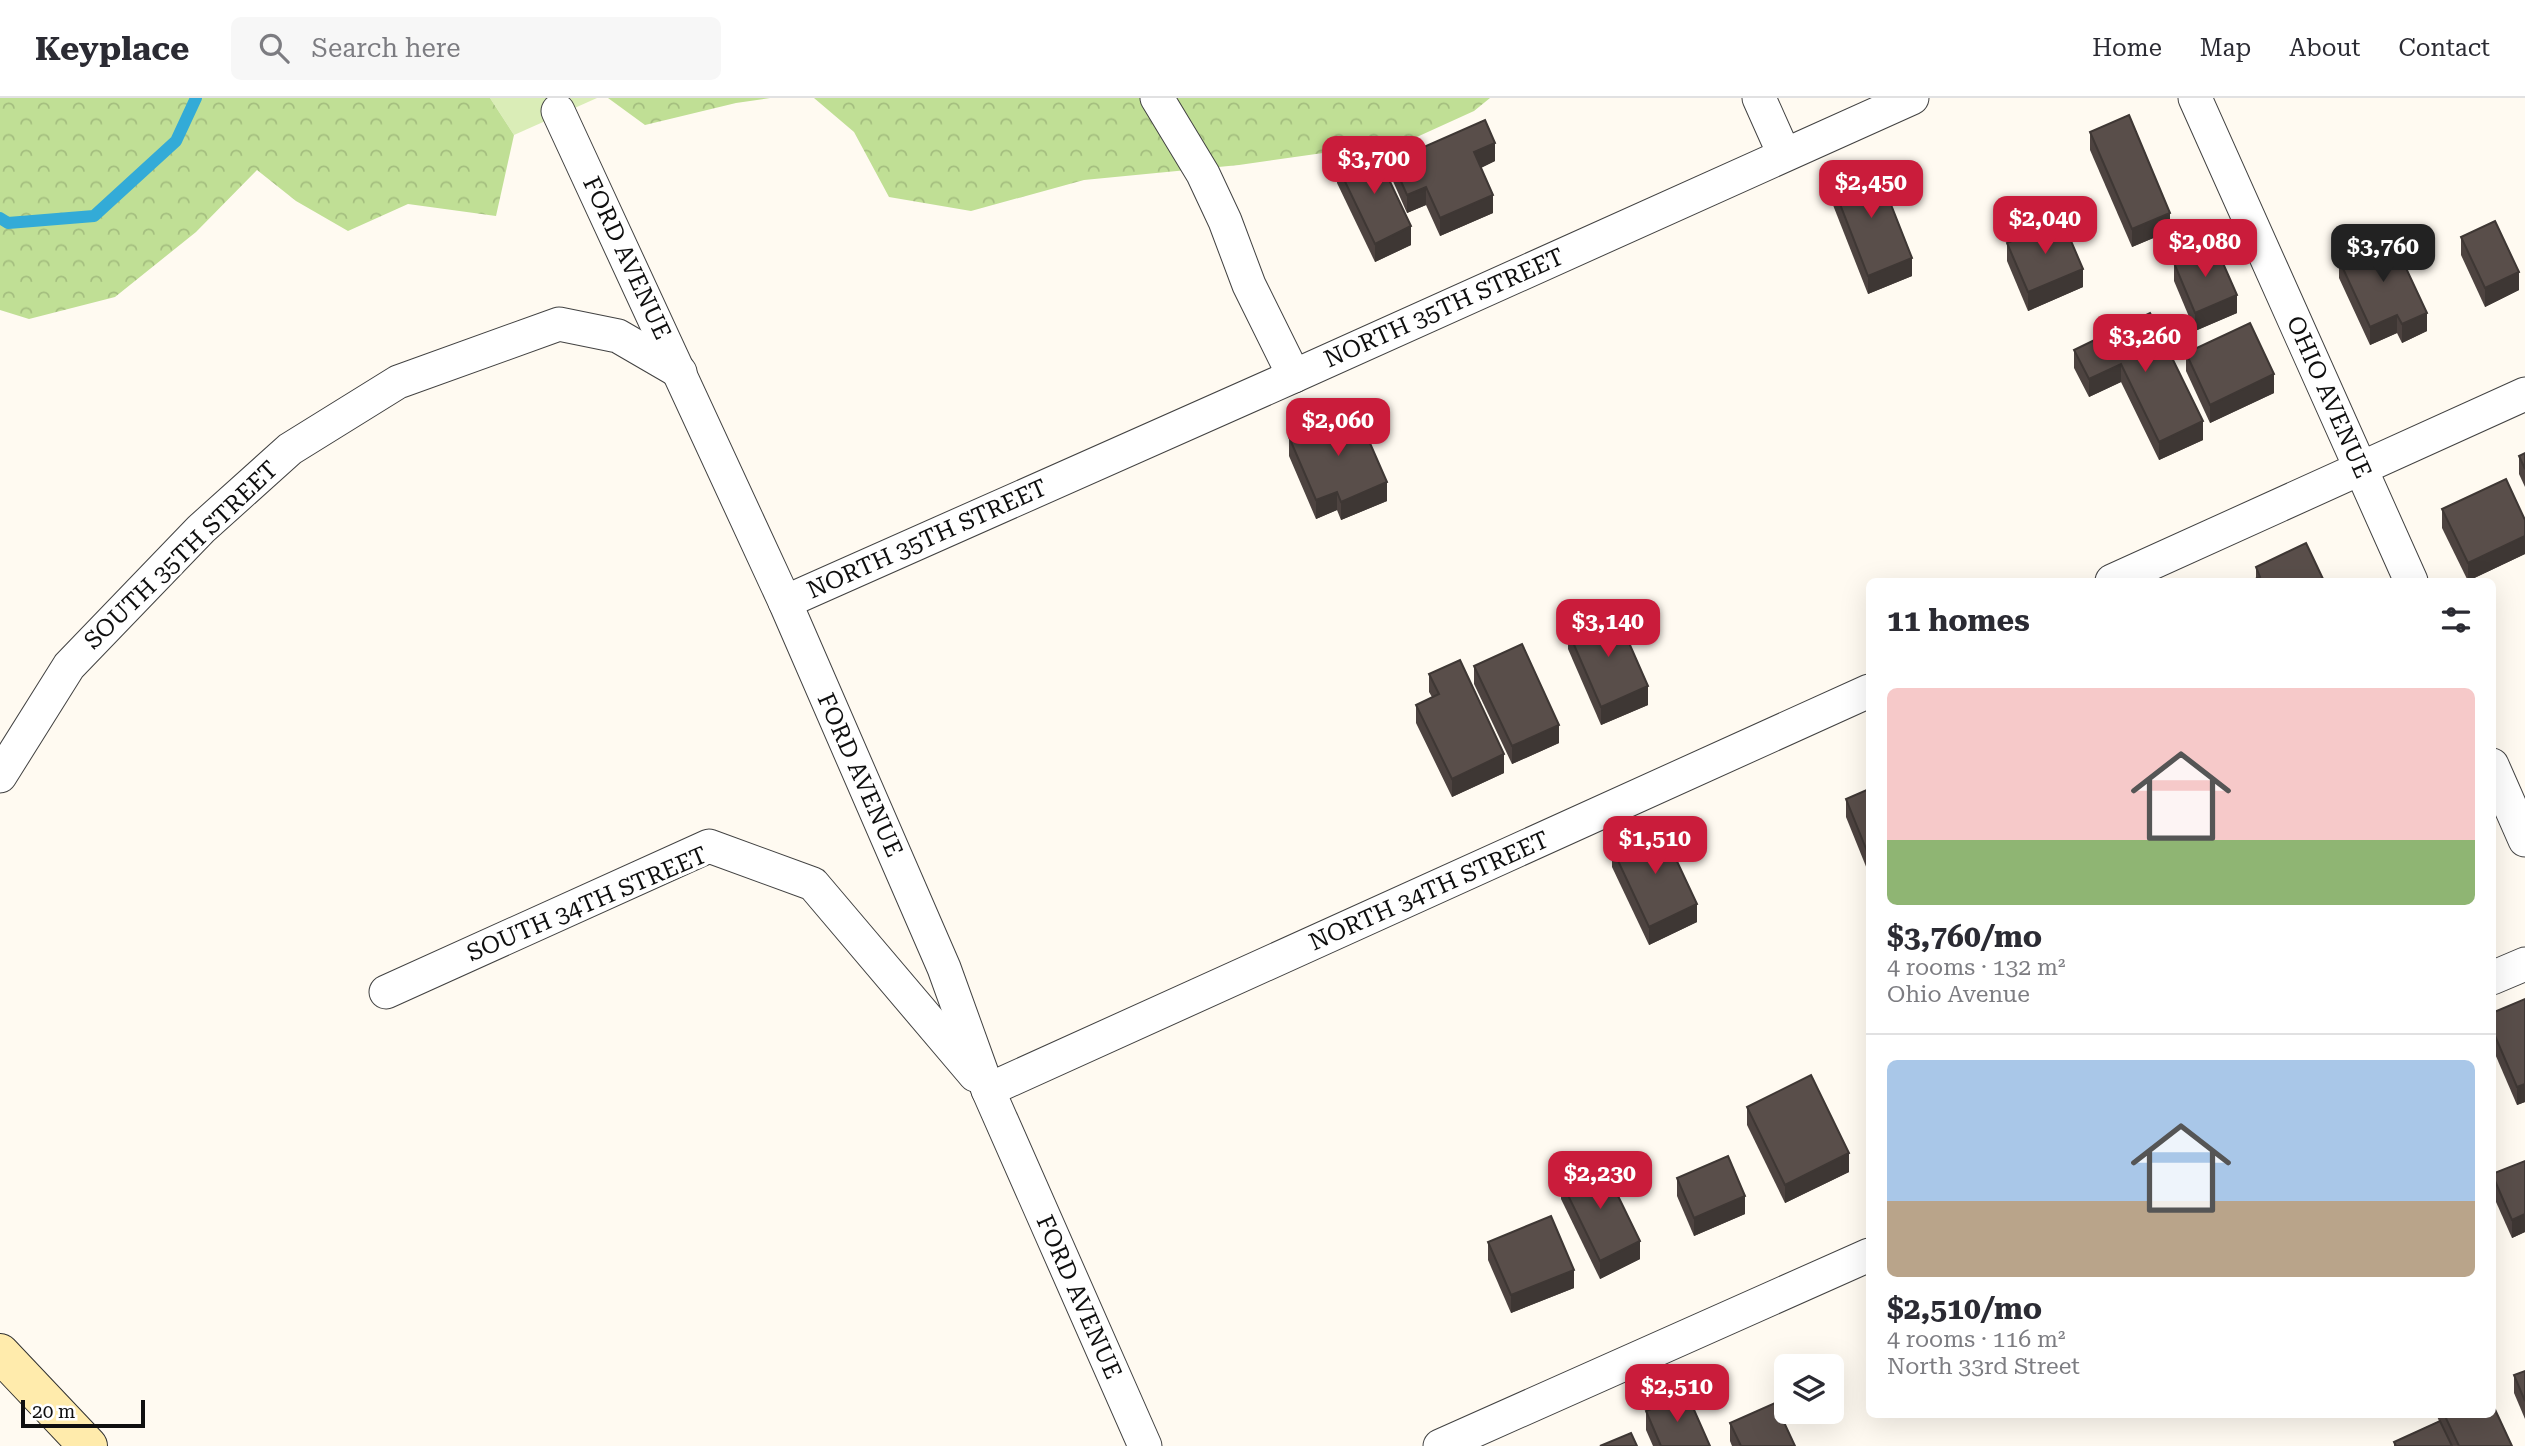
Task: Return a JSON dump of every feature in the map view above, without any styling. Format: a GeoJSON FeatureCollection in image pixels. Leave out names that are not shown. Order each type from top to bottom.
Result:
{"type":"FeatureCollection","features":[{"type":"Feature","properties":{"kind":"main road"},"geometry":{"type":"LineString","coordinates":[[0,1353],[88,1446]]}},
{"type":"Feature","properties":{"kind":"street"},"geometry":{"type":"LineString","coordinates":[[1157,98],[1203,174],[1225,221],[1249,285],[1294,376]]}},
{"type":"Feature","properties":{"kind":"street"},"geometry":{"type":"LineString","coordinates":[[1759,98],[1784,154]]}},
{"type":"Feature","properties":{"kind":"street","name":"NORTH 35TH STREET"},"geometry":{"type":"LineString","coordinates":[[785,602],[1912,98]]}},
{"type":"Feature","properties":{"kind":"street","name":"OHIO AVENUE"},"geometry":{"type":"LineString","coordinates":[[2195,98],[2410,578]]}},
{"type":"Feature","properties":{"kind":"street","name":"FORD AVENUE"},"geometry":{"type":"LineString","coordinates":[[558,111],[785,602],[944,968],[988,1090],[1145,1446]]}},
{"type":"Feature","properties":{"kind":"street","name":"SOUTH 35TH STREET"},"geometry":{"type":"LineString","coordinates":[[0,776],[69,666],[201,529],[290,449],[398,382],[559,324],[618,336],[680,372]]}},
{"type":"Feature","properties":{"kind":"street"},"geometry":{"type":"LineString","coordinates":[[2119,578],[2525,394]]}},
{"type":"Feature","properties":{"kind":"street","name":"NORTH 34TH STREET"},"geometry":{"type":"LineString","coordinates":[[988,1090],[1866,692]]}},
{"type":"Feature","properties":{"kind":"street"},"geometry":{"type":"LineString","coordinates":[[2496,774],[2525,840]]}},
{"type":"Feature","properties":{"kind":"street","name":"SOUTH 34TH STREET"},"geometry":{"type":"LineString","coordinates":[[386,992],[709,846],[813,884],[988,1090]]}},
{"type":"Feature","properties":{"kind":"street"},"geometry":{"type":"LineString","coordinates":[[2496,976],[2525,964]]}},
{"type":"Feature","properties":{"kind":"street"},"geometry":{"type":"LineString","coordinates":[[1440,1446],[1866,1256]]}},
{"type":"Feature","properties":{"kind":"green space"},"geometry":{"type":"Polygon","coordinates":[[[0,98],[490,98],[514,135],[496,216],[408,204],[348,231],[296,201],[257,170],[196,232],[115,297],[29,319],[0,310],[0,98]]]}},
{"type":"Feature","properties":{"kind":"green space"},"geometry":{"type":"Polygon","coordinates":[[[490,98],[597,98],[514,135],[490,98]]]}},
{"type":"Feature","properties":{"kind":"green space"},"geometry":{"type":"Polygon","coordinates":[[[608,98],[770,98],[736,103],[645,125],[608,98]]]}},
{"type":"Feature","properties":{"kind":"green space"},"geometry":{"type":"Polygon","coordinates":[[[814,98],[1490,98],[1474,111],[1408,141],[1239,165],[1084,180],[971,211],[889,197],[854,132],[814,98]]]}},
{"type":"Feature","properties":{"kind":"building"},"geometry":{"type":"Polygon","coordinates":[[[2129,115],[2170,213],[2132,229],[2090,132],[2129,115]]]}},
{"type":"Feature","properties":{"kind":"building"},"geometry":{"type":"Polygon","coordinates":[[[1485,120],[1495,143],[1474,152],[1493,195],[1440,218],[1426,187],[1407,195],[1392,161],[1485,120]]]}},
{"type":"Feature","properties":{"kind":"building"},"geometry":{"type":"Polygon","coordinates":[[[1374,148],[1411,226],[1375,244],[1337,165],[1374,148]]]}},
{"type":"Feature","properties":{"kind":"building"},"geometry":{"type":"Polygon","coordinates":[[[1875,164],[1912,258],[1868,276],[1831,181],[1875,164]]]}},
{"type":"Feature","properties":{"kind":"building"},"geometry":{"type":"Polygon","coordinates":[[[2062,220],[2083,269],[2028,292],[2007,243],[2062,220]]]}},
{"type":"Feature","properties":{"kind":"building"},"geometry":{"type":"Polygon","coordinates":[[[2495,221],[2519,272],[2485,288],[2461,237],[2495,221]]]}},
{"type":"Feature","properties":{"kind":"building"},"geometry":{"type":"Polygon","coordinates":[[[2391,236],[2427,313],[2402,324],[2397,315],[2370,327],[2339,260],[2391,236]]]}},
{"type":"Feature","properties":{"kind":"building"},"geometry":{"type":"Polygon","coordinates":[[[2215,245],[2237,295],[2195,313],[2174,263],[2215,245]]]}},
{"type":"Feature","properties":{"kind":"building"},"geometry":{"type":"Polygon","coordinates":[[[2150,313],[2203,421],[2159,442],[2121,364],[2089,379],[2074,350],[2150,313]]]}},
{"type":"Feature","properties":{"kind":"building"},"geometry":{"type":"Polygon","coordinates":[[[2250,323],[2274,374],[2210,405],[2186,353],[2250,323]]]}},
{"type":"Feature","properties":{"kind":"building"},"geometry":{"type":"Polygon","coordinates":[[[1355,409],[1387,482],[1341,502],[1337,492],[1316,500],[1289,437],[1355,409]]]}},
{"type":"Feature","properties":{"kind":"building"},"geometry":{"type":"Polygon","coordinates":[[[2525,453],[2525,469],[2519,456],[2525,453]]]}},
{"type":"Feature","properties":{"kind":"building"},"geometry":{"type":"Polygon","coordinates":[[[2506,479],[2525,520],[2525,536],[2468,563],[2442,509],[2506,479]]]}},
{"type":"Feature","properties":{"kind":"building"},"geometry":{"type":"Polygon","coordinates":[[[2306,543],[2323,578],[2258,578],[2260,577],[2256,567],[2306,543]]]}},
{"type":"Feature","properties":{"kind":"building"},"geometry":{"type":"Polygon","coordinates":[[[1615,611],[1648,686],[1601,707],[1568,631],[1615,611]]]}},
{"type":"Feature","properties":{"kind":"building"},"geometry":{"type":"Polygon","coordinates":[[[1522,644],[1559,725],[1512,746],[1474,666],[1522,644]]]}},
{"type":"Feature","properties":{"kind":"building"},"geometry":{"type":"Polygon","coordinates":[[[1460,660],[1504,754],[1452,779],[1416,705],[1439,694],[1429,674],[1460,660]]]}},
{"type":"Feature","properties":{"kind":"building"},"geometry":{"type":"Polygon","coordinates":[[[1866,790],[1866,849],[1846,799],[1866,790]]]}},
{"type":"Feature","properties":{"kind":"building"},"geometry":{"type":"Polygon","coordinates":[[[1660,825],[1697,904],[1649,927],[1612,848],[1660,825]]]}},
{"type":"Feature","properties":{"kind":"building"},"geometry":{"type":"Polygon","coordinates":[[[2525,999],[2525,1084],[2517,1087],[2496,1038],[2496,1011],[2525,999]]]}},
{"type":"Feature","properties":{"kind":"building"},"geometry":{"type":"Polygon","coordinates":[[[1811,1075],[1849,1153],[1785,1185],[1747,1107],[1811,1075]]]}},
{"type":"Feature","properties":{"kind":"building"},"geometry":{"type":"Polygon","coordinates":[[[1728,1156],[1745,1196],[1694,1218],[1677,1178],[1728,1156]]]}},
{"type":"Feature","properties":{"kind":"building"},"geometry":{"type":"Polygon","coordinates":[[[1601,1161],[1640,1241],[1600,1261],[1561,1181],[1601,1161]]]}},
{"type":"Feature","properties":{"kind":"building"},"geometry":{"type":"Polygon","coordinates":[[[2525,1161],[2525,1214],[2512,1220],[2496,1183],[2496,1172],[2525,1161]]]}},
{"type":"Feature","properties":{"kind":"building"},"geometry":{"type":"Polygon","coordinates":[[[1551,1216],[1574,1270],[1511,1295],[1488,1242],[1551,1216]]]}},
{"type":"Feature","properties":{"kind":"building"},"geometry":{"type":"Polygon","coordinates":[[[2525,1371],[2525,1401],[2514,1375],[2525,1371]]]}},
{"type":"Feature","properties":{"kind":"building"},"geometry":{"type":"Polygon","coordinates":[[[1687,1394],[1710,1446],[1661,1446],[1646,1411],[1687,1394]]]}},
{"type":"Feature","properties":{"kind":"building"},"geometry":{"type":"Polygon","coordinates":[[[1774,1403],[1774,1424],[1785,1424],[1795,1446],[1741,1446],[1730,1423],[1774,1403]]]}},
{"type":"Feature","properties":{"kind":"building"},"geometry":{"type":"Polygon","coordinates":[[[2496,1412],[2512,1446],[2459,1446],[2446,1418],[2496,1418],[2496,1412]]]}},
{"type":"Feature","properties":{"kind":"building"},"geometry":{"type":"Polygon","coordinates":[[[2440,1421],[2452,1446],[2396,1446],[2394,1442],[2440,1421]]]}},
{"type":"Feature","properties":{"kind":"building"},"geometry":{"type":"Polygon","coordinates":[[[1631,1433],[1637,1446],[1600,1446],[1631,1433]]]}},
{"type":"Feature","properties":{"kind":"waterway"},"geometry":{"type":"LineString","coordinates":[[0,218],[8,223],[94,216],[176,141],[196,98]]}}]}
